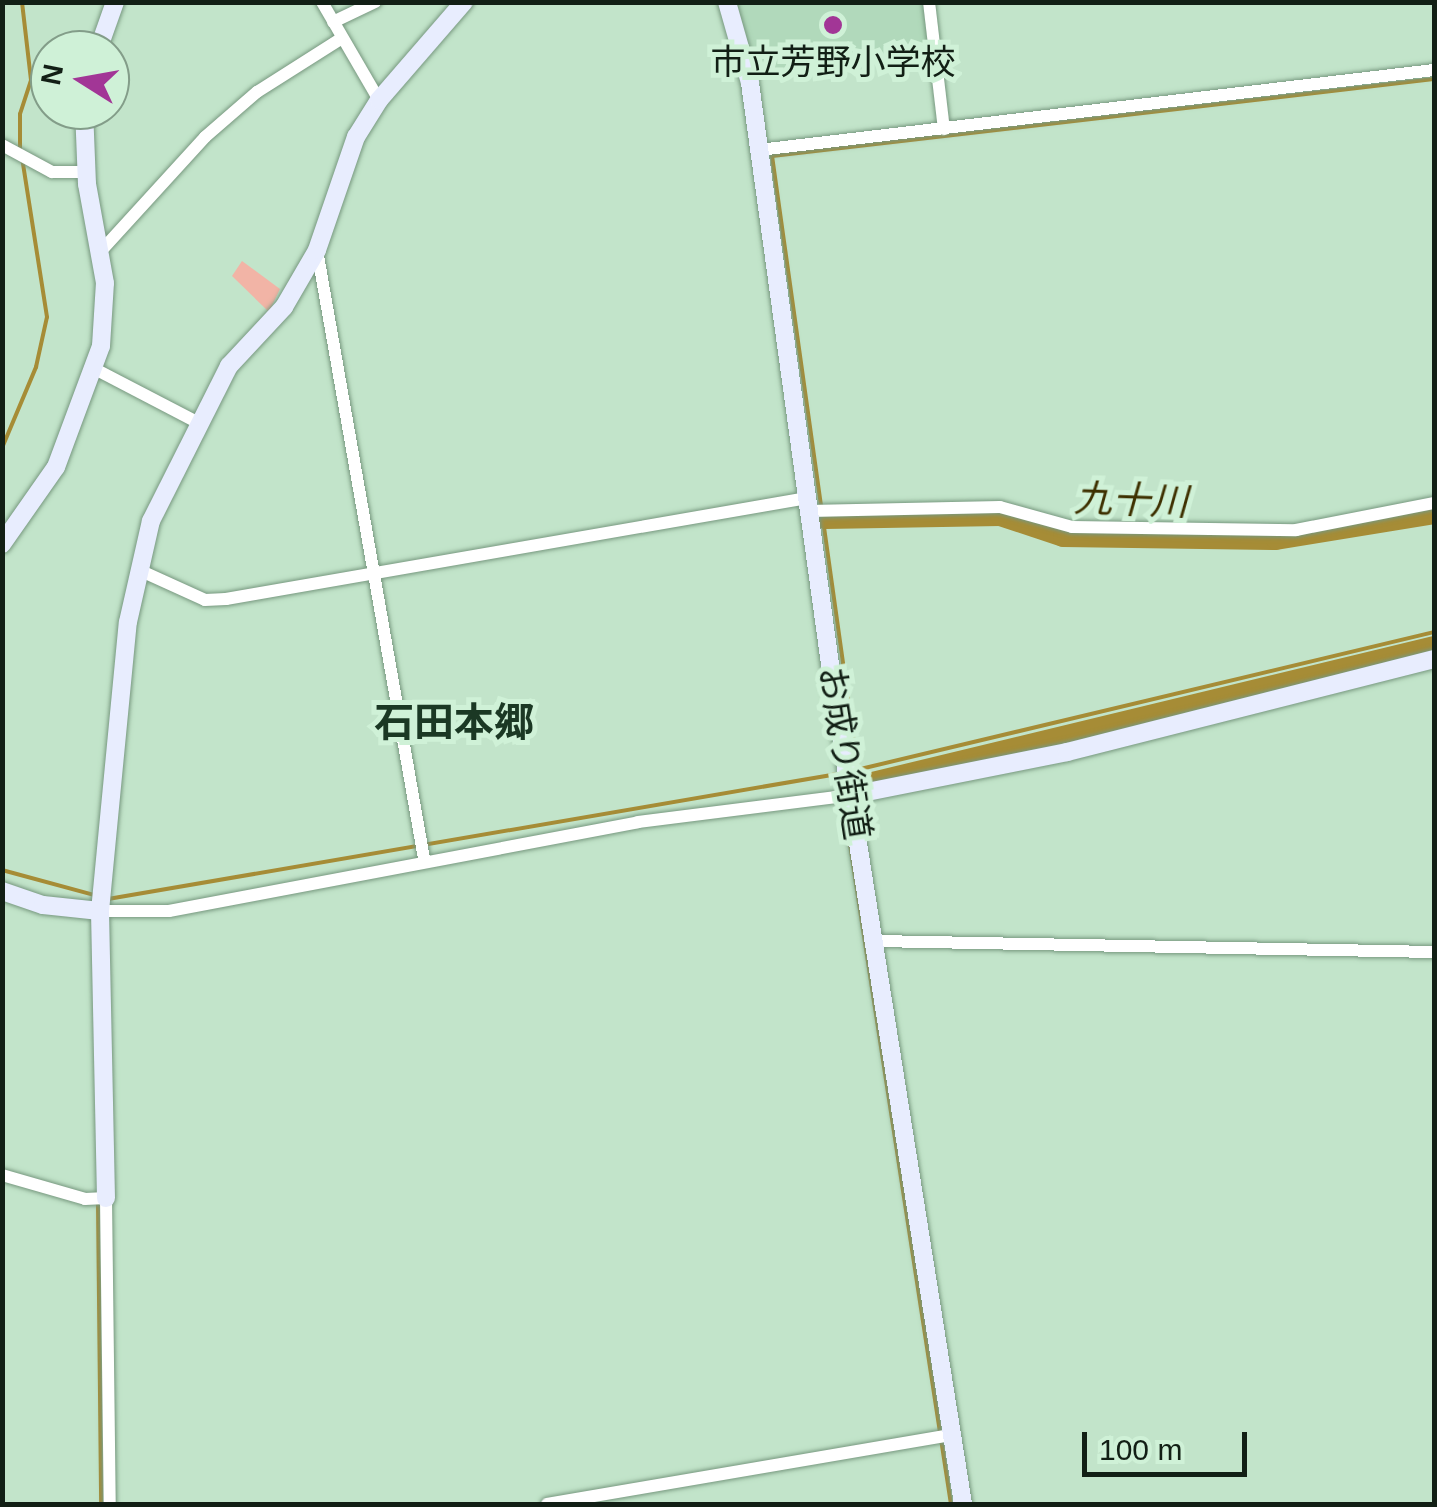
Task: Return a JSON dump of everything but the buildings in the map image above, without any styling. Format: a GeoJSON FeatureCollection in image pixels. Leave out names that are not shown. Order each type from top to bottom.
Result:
{"type":"FeatureCollection","features":[{"type":"Feature","properties":{"kind":"street"},"geometry":{"type":"LineString","coordinates":[[105,30],[115,2]]}},
{"type":"Feature","properties":{"kind":"street"},"geometry":{"type":"LineString","coordinates":[[322,2],[379,100]]}},
{"type":"Feature","properties":{"kind":"street"},"geometry":{"type":"LineString","coordinates":[[333,22],[375,2]]}},
{"type":"Feature","properties":{"kind":"street"},"geometry":{"type":"LineString","coordinates":[[110,1504],[100,912],[116,719],[139,570],[155,509],[197,422],[230,366],[284,307],[317,250],[346,162],[379,100],[464,2]]}},
{"type":"Feature","properties":{"kind":"street","name":"お成り街道"},"geometry":{"type":"LineString","coordinates":[[727,2],[750,83],[808,504],[876,941],[944,1437],[963,1504]]}},
{"type":"Feature","properties":{"kind":"street"},"geometry":{"type":"LineString","coordinates":[[930,2],[944,129]]}},
{"type":"Feature","properties":{"kind":"street"},"geometry":{"type":"LineString","coordinates":[[101,251],[205,137],[257,92],[342,38]]}},
{"type":"Feature","properties":{"kind":"street"},"geometry":{"type":"LineString","coordinates":[[759,150],[1434,70]]}},
{"type":"Feature","properties":{"kind":"street"},"geometry":{"type":"LineString","coordinates":[[2,544],[50,479],[95,369],[106,315],[101,251],[86,172],[85,130]]}},
{"type":"Feature","properties":{"kind":"street"},"geometry":{"type":"LineString","coordinates":[[2,144],[52,172],[86,172]]}},
{"type":"Feature","properties":{"kind":"street"},"geometry":{"type":"LineString","coordinates":[[317,250],[424,858]]}},
{"type":"Feature","properties":{"kind":"street"},"geometry":{"type":"LineString","coordinates":[[95,369],[197,422]]}},
{"type":"Feature","properties":{"kind":"street"},"geometry":{"type":"LineString","coordinates":[[139,570],[205,600],[808,504],[1000,507],[1072,528],[1296,530],[1434,504]]}},
{"type":"Feature","properties":{"kind":"street"},"geometry":{"type":"LineString","coordinates":[[2,891],[43,904],[100,912],[168,911],[424,858],[736,806],[852,794],[1067,752],[1434,659]]}},
{"type":"Feature","properties":{"kind":"street"},"geometry":{"type":"LineString","coordinates":[[876,941],[1434,952]]}},
{"type":"Feature","properties":{"kind":"street"},"geometry":{"type":"LineString","coordinates":[[2,1175],[85,1199],[106,1198]]}},
{"type":"Feature","properties":{"kind":"street"},"geometry":{"type":"LineString","coordinates":[[548,1504],[944,1437]]}},
{"type":"Feature","properties":{"kind":"shaded area","name":"市立芳野小学校"},"geometry":{"type":"Polygon","coordinates":[[[733,3],[925,3],[930,47],[856,59],[857,67],[756,81],[733,3]]]}},
{"type":"Feature","properties":{"kind":"shaded area"},"geometry":{"type":"Polygon","coordinates":[[[242,261],[280,289],[269,312],[232,276],[242,261]]]}},
{"type":"Feature","properties":{"kind":"waterway"},"geometry":{"type":"LineString","coordinates":[[20,149],[20,114],[31,80],[22,2]]}},
{"type":"Feature","properties":{"kind":"waterway"},"geometry":{"type":"LineString","coordinates":[[858,770],[772,156],[1434,79]]}},
{"type":"Feature","properties":{"kind":"waterway"},"geometry":{"type":"LineString","coordinates":[[2,448],[36,367],[47,317],[22,158]]}},
{"type":"Feature","properties":{"kind":"waterway","name":"九十川"},"geometry":{"type":"LineString","coordinates":[[825,519],[1000,516],[1063,537],[1276,540],[1434,514]]}},
{"type":"Feature","properties":{"kind":"waterway"},"geometry":{"type":"LineString","coordinates":[[852,771],[1434,632]]}},
{"type":"Feature","properties":{"kind":"waterway"},"geometry":{"type":"LineString","coordinates":[[860,785],[1434,646]]}},
{"type":"Feature","properties":{"kind":"waterway"},"geometry":{"type":"LineString","coordinates":[[108,899],[843,773]]}},
{"type":"Feature","properties":{"kind":"waterway"},"geometry":{"type":"LineString","coordinates":[[846,818],[951,1504]]}},
{"type":"Feature","properties":{"kind":"waterway"},"geometry":{"type":"LineString","coordinates":[[2,870],[94,895]]}},
{"type":"Feature","properties":{"kind":"waterway"},"geometry":{"type":"LineString","coordinates":[[98,1202],[101,1504]]}},
{"type":"Feature","properties":{"kind":"place","name":"市立芳野小学校"},"geometry":{"type":"Point","coordinates":[833,25]}},
{"type":"Feature","properties":{"kind":"district","name":"石田本郷"},"geometry":{"type":"Point","coordinates":[454,722]}}]}
